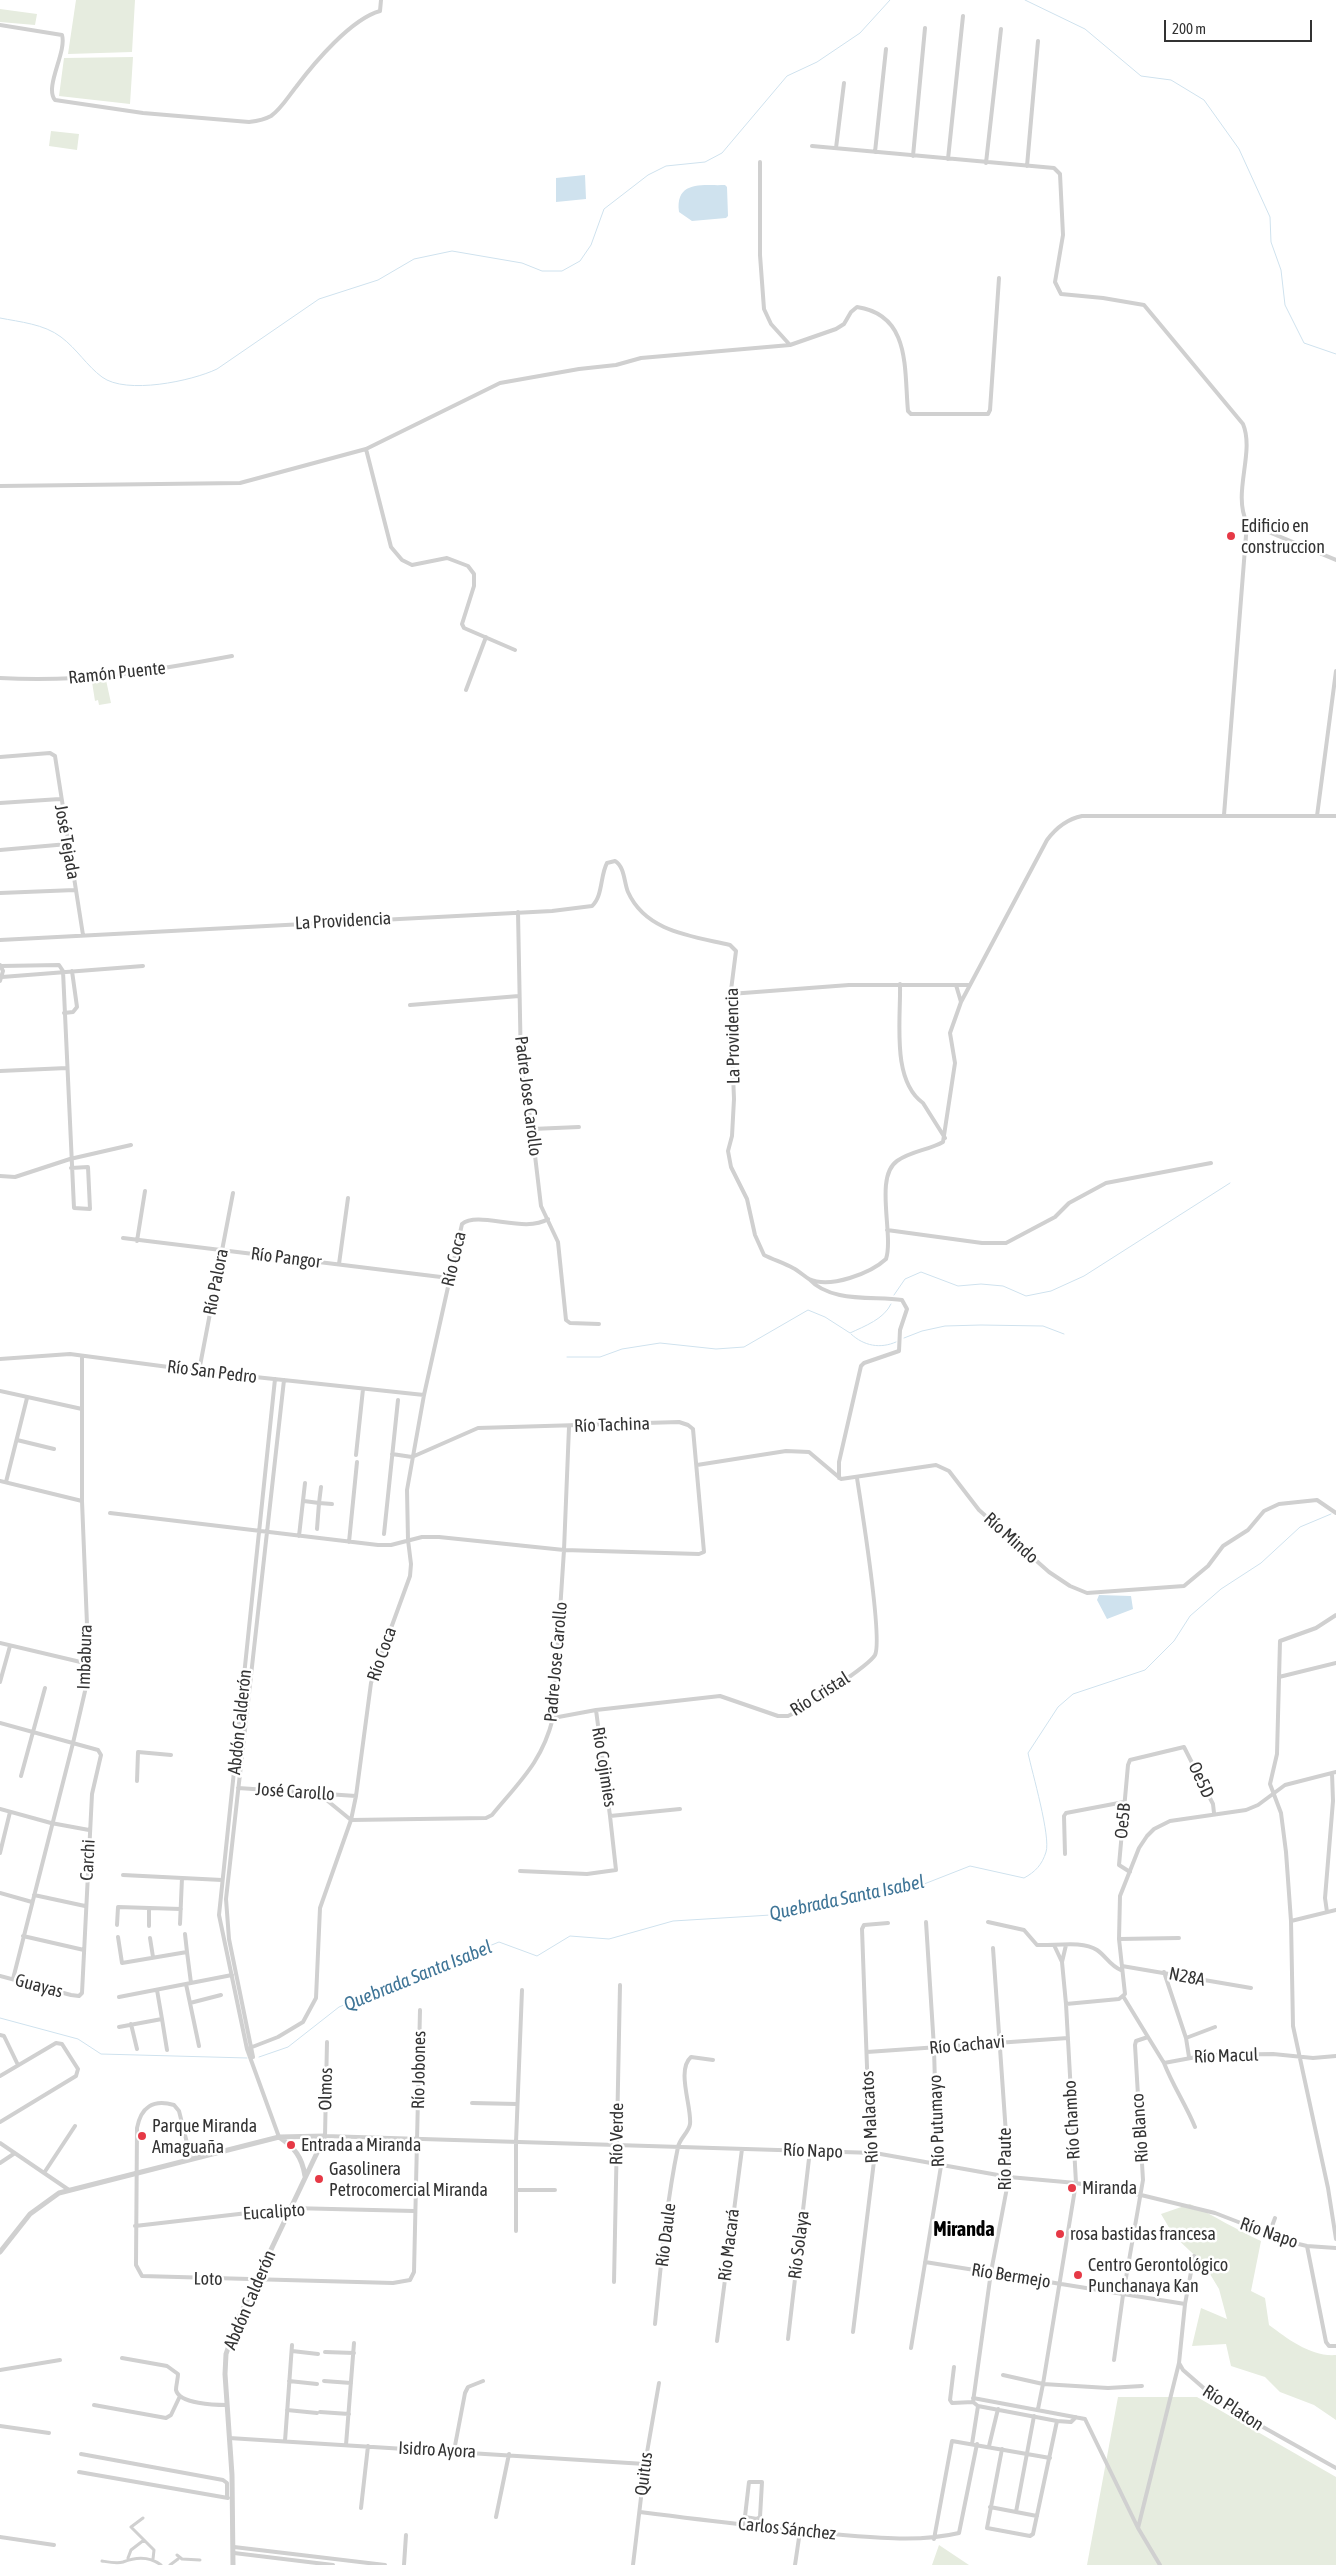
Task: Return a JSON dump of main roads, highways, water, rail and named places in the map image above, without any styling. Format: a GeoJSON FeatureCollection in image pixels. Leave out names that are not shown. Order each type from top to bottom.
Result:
{"type":"FeatureCollection","features":[{"type":"Feature","properties":{"kind":"water"},"geometry":{"type":"Polygon","coordinates":[[[585,175],[586,199],[556,202],[556,178],[585,175]]]}},
{"type":"Feature","properties":{"kind":"water"},"geometry":{"type":"Polygon","coordinates":[[[725,185],[727,187],[728,216],[726,218],[692,221],[679,212],[681,194],[686,190],[692,187],[725,185]]]}},
{"type":"Feature","properties":{"kind":"water"},"geometry":{"type":"Polygon","coordinates":[[[1099,1595],[1131,1596],[1133,1609],[1107,1619],[1097,1600],[1099,1595]]]}},
{"type":"Feature","properties":{"kind":"waterway"},"geometry":{"type":"LineString","coordinates":[[0,318],[47,329],[67,342],[102,377],[113,382],[142,386],[176,382],[217,369],[319,299],[378,280],[414,259],[452,251],[522,263],[542,271],[562,271],[580,261],[591,245],[604,209],[648,175],[666,166],[705,162],[722,153],[787,76],[817,62],[860,33],[890,0]]}},
{"type":"Feature","properties":{"kind":"waterway"},"geometry":{"type":"LineString","coordinates":[[1025,0],[1085,29],[1141,76],[1171,80],[1204,100],[1239,149],[1270,217],[1271,242],[1281,270],[1285,305],[1304,343],[1336,354]]}},
{"type":"Feature","properties":{"kind":"waterway"},"geometry":{"type":"LineString","coordinates":[[894,1295],[905,1279],[921,1272],[958,1286],[981,1284],[1003,1286],[1026,1296],[1051,1291],[1084,1276],[1230,1183]]}},
{"type":"Feature","properties":{"kind":"waterway"},"geometry":{"type":"LineString","coordinates":[[567,1357],[600,1357],[622,1349],[660,1343],[716,1349],[744,1347],[808,1310],[825,1317],[850,1333],[879,1318],[891,1304]]}},
{"type":"Feature","properties":{"kind":"waterway"},"geometry":{"type":"LineString","coordinates":[[904,1338],[922,1331],[945,1326],[981,1325],[1043,1326],[1064,1334]]}},
{"type":"Feature","properties":{"kind":"waterway"},"geometry":{"type":"LineString","coordinates":[[851,1334],[861,1341],[872,1345],[878,1346],[896,1342]]}},
{"type":"Feature","properties":{"kind":"waterway","name":"Quebrada Santa Isabel"},"geometry":{"type":"LineString","coordinates":[[259,2057],[288,2047],[339,2007],[499,1942],[537,1956],[570,1936],[609,1939],[673,1921],[787,1914],[842,1895],[919,1886],[970,1866],[1024,1878],[1035,1871],[1040,1864],[1046,1852],[1047,1844],[1044,1819],[1028,1753],[1058,1707],[1073,1694],[1145,1670],[1174,1641],[1190,1616],[1221,1589],[1261,1563],[1300,1527],[1331,1514]]}},
{"type":"Feature","properties":{"kind":"waterway"},"geometry":{"type":"LineString","coordinates":[[0,2018],[78,2039],[101,2054],[247,2058]]}},
{"type":"Feature","properties":{"kind":"place","name":"Edificio en construccion"},"geometry":{"type":"Point","coordinates":[1231,536]}},
{"type":"Feature","properties":{"kind":"place","name":"Parque Miranda Amaguaña"},"geometry":{"type":"Point","coordinates":[142,2136]}},
{"type":"Feature","properties":{"kind":"place","name":"Entrada a Miranda"},"geometry":{"type":"Point","coordinates":[291,2145]}},
{"type":"Feature","properties":{"kind":"place","name":"Gasolinera Petrocomercial Miranda"},"geometry":{"type":"Point","coordinates":[319,2179]}},
{"type":"Feature","properties":{"kind":"place","name":"Miranda"},"geometry":{"type":"Point","coordinates":[1072,2188]}},
{"type":"Feature","properties":{"kind":"place","name":"rosa bastidas francesa"},"geometry":{"type":"Point","coordinates":[1060,2234]}},
{"type":"Feature","properties":{"kind":"place","name":"Centro Gerontológico Punchanaya Kan"},"geometry":{"type":"Point","coordinates":[1078,2275]}},
{"type":"Feature","properties":{"kind":"district","name":"Miranda"},"geometry":{"type":"Point","coordinates":[964,2230]}}]}
